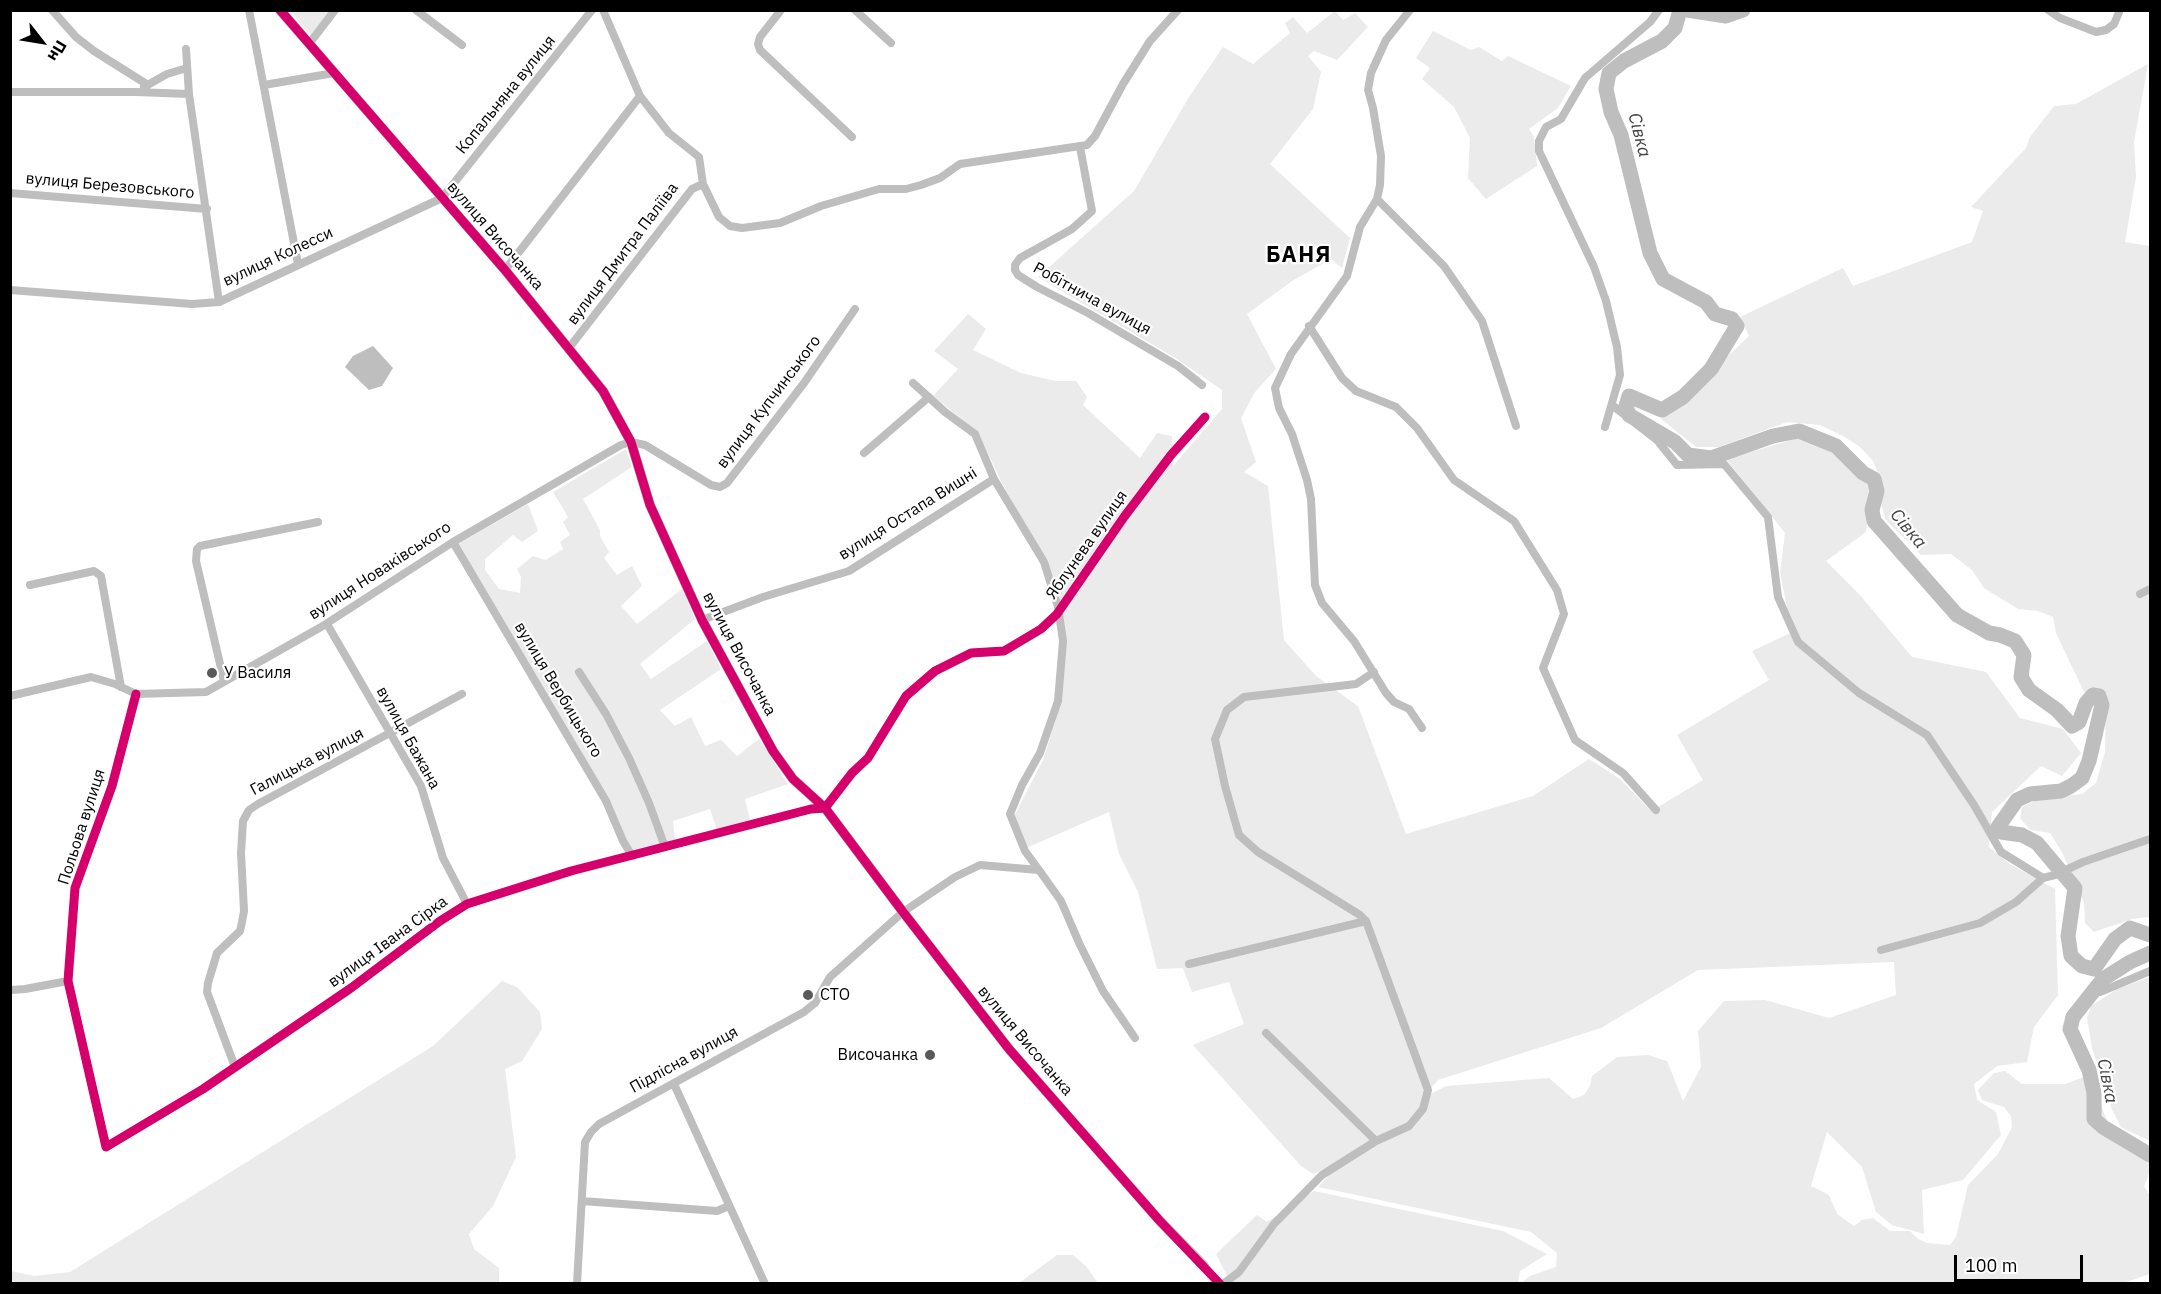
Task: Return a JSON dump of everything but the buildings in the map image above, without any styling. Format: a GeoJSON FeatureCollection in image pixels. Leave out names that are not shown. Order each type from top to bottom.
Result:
{"type":"FeatureCollection","features":[{"type":"Feature","properties":{"kind":"street"},"geometry":{"type":"LineString","coordinates":[[52,10],[76,38],[148,85]]}},
{"type":"Feature","properties":{"kind":"street"},"geometry":{"type":"LineString","coordinates":[[249,10],[298,264]]}},
{"type":"Feature","properties":{"kind":"street","name":"вулиця Височанка"},"geometry":{"type":"LineString","coordinates":[[280,10],[505,270],[603,391],[631,441],[650,505],[702,620],[773,751],[793,779],[825,808],[1009,1049],[1159,1220],[1221,1284]]}},
{"type":"Feature","properties":{"kind":"street"},"geometry":{"type":"LineString","coordinates":[[309,45],[335,10]]}},
{"type":"Feature","properties":{"kind":"street"},"geometry":{"type":"LineString","coordinates":[[416,10],[462,45]]}},
{"type":"Feature","properties":{"kind":"street","name":"Копальняна вулиця"},"geometry":{"type":"LineString","coordinates":[[442,198],[592,10]]}},
{"type":"Feature","properties":{"kind":"street"},"geometry":{"type":"LineString","coordinates":[[603,10],[640,96],[669,133],[699,157],[703,184],[719,217],[730,226],[742,228],[780,223],[821,206],[879,189],[906,189],[921,185],[939,178],[960,164],[1087,145],[1095,136],[1123,84],[1150,41],[1178,10]]}},
{"type":"Feature","properties":{"kind":"street"},"geometry":{"type":"LineString","coordinates":[[781,10],[760,37],[758,44],[760,50],[852,138]]}},
{"type":"Feature","properties":{"kind":"street"},"geometry":{"type":"LineString","coordinates":[[855,10],[891,43]]}},
{"type":"Feature","properties":{"kind":"street"},"geometry":{"type":"LineString","coordinates":[[1410,10],[1386,40],[1371,73],[1368,90],[1374,108],[1380,156],[1380,185],[1377,200],[1360,227],[1347,276],[1309,326],[1291,354],[1275,388],[1279,408],[1292,434],[1307,480],[1311,499],[1315,585],[1322,603],[1354,641],[1386,693],[1394,702],[1409,709],[1422,728]]}},
{"type":"Feature","properties":{"kind":"street"},"geometry":{"type":"LineString","coordinates":[[1605,427],[1620,375],[1617,347],[1606,302],[1594,267],[1539,151],[1539,141],[1546,127],[1561,119],[1585,78],[1650,22],[1659,10]]}},
{"type":"Feature","properties":{"kind":"street"},"geometry":{"type":"LineString","coordinates":[[2048,10],[2060,18],[2096,32],[2106,30],[2114,24],[2120,10]]}},
{"type":"Feature","properties":{"kind":"street","name":"вулиця Березовського"},"geometry":{"type":"LineString","coordinates":[[186,49],[189,94],[219,302]]}},
{"type":"Feature","properties":{"kind":"street"},"geometry":{"type":"LineString","coordinates":[[136,92],[167,74],[187,68]]}},
{"type":"Feature","properties":{"kind":"street"},"geometry":{"type":"LineString","coordinates":[[264,85],[334,73]]}},
{"type":"Feature","properties":{"kind":"street"},"geometry":{"type":"LineString","coordinates":[[10,92],[189,94]]}},
{"type":"Feature","properties":{"kind":"street"},"geometry":{"type":"LineString","coordinates":[[505,270],[640,96]]}},
{"type":"Feature","properties":{"kind":"street","name":"Робітнича вулиця"},"geometry":{"type":"LineString","coordinates":[[1080,147],[1092,211],[1072,229],[1020,258],[1015,264],[1015,270],[1018,275],[1036,287],[1088,313],[1178,366],[1202,385]]}},
{"type":"Feature","properties":{"kind":"street","name":"вулиця Дмитра Паліїва"},"geometry":{"type":"LineString","coordinates":[[569,348],[692,189],[703,184]]}},
{"type":"Feature","properties":{"kind":"street","name":"вулиця Березовського"},"geometry":{"type":"LineString","coordinates":[[10,193],[207,209]]}},
{"type":"Feature","properties":{"kind":"street","name":"вулиця Колесси"},"geometry":{"type":"LineString","coordinates":[[10,290],[192,304],[219,302],[442,198]]}},
{"type":"Feature","properties":{"kind":"street"},"geometry":{"type":"LineString","coordinates":[[1377,200],[1444,266],[1482,321],[1516,426]]}},
{"type":"Feature","properties":{"kind":"street","name":"вулиця Купчинського"},"geometry":{"type":"LineString","coordinates":[[631,441],[645,445],[711,485],[720,487],[727,483],[804,383],[855,309]]}},
{"type":"Feature","properties":{"kind":"street"},"geometry":{"type":"LineString","coordinates":[[1309,326],[1342,378],[1356,391],[1396,407],[1417,428],[1454,480],[1514,521],[1557,590],[1564,614],[1543,668],[1575,740],[1623,773],[1656,810]]}},
{"type":"Feature","properties":{"kind":"street"},"geometry":{"type":"LineString","coordinates":[[913,383],[975,434],[994,479],[1044,562],[1058,607],[1063,641],[1058,701],[1040,753],[1010,814],[1025,851],[1061,901],[1103,991],[1135,1038]]}},
{"type":"Feature","properties":{"kind":"street"},"geometry":{"type":"LineString","coordinates":[[864,453],[929,397]]}},
{"type":"Feature","properties":{"kind":"street"},"geometry":{"type":"LineString","coordinates":[[1612,405],[1657,440],[1677,465],[1724,464],[1768,517],[1778,597],[1798,642],[1859,693],[1927,735],[1974,805],[2001,852],[2043,878]]}},
{"type":"Feature","properties":{"kind":"street","name":"Яблунева вулиця"},"geometry":{"type":"LineString","coordinates":[[825,808],[852,773],[868,758],[906,696],[935,671],[971,653],[1004,651],[1041,628],[1058,614],[1081,577],[1131,508],[1171,455],[1205,417]]}},
{"type":"Feature","properties":{"kind":"street","name":"вулиця Новаківського"},"geometry":{"type":"LineString","coordinates":[[136,694],[206,692],[327,624],[453,542],[631,441]]}},
{"type":"Feature","properties":{"kind":"street","name":"вулиця Остапа Вишні"},"geometry":{"type":"LineString","coordinates":[[702,620],[763,597],[849,571],[994,479]]}},
{"type":"Feature","properties":{"kind":"street"},"geometry":{"type":"LineString","coordinates":[[224,681],[196,561],[197,549],[200,546],[318,522]]}},
{"type":"Feature","properties":{"kind":"street","name":"вулиця Вербицького"},"geometry":{"type":"LineString","coordinates":[[453,542],[606,801],[632,856]]}},
{"type":"Feature","properties":{"kind":"street"},"geometry":{"type":"LineString","coordinates":[[30,585],[94,571],[101,576],[121,687]]}},
{"type":"Feature","properties":{"kind":"street"},"geometry":{"type":"LineString","coordinates":[[2140,594],[2151,589]]}},
{"type":"Feature","properties":{"kind":"street","name":"вулиця Бажана"},"geometry":{"type":"LineString","coordinates":[[327,624],[422,786],[443,858],[467,904]]}},
{"type":"Feature","properties":{"kind":"street"},"geometry":{"type":"LineString","coordinates":[[579,672],[606,714],[629,758],[650,803],[666,847]]}},
{"type":"Feature","properties":{"kind":"street"},"geometry":{"type":"LineString","coordinates":[[1221,1284],[1239,1272],[1274,1224],[1322,1175],[1376,1141],[1409,1126],[1423,1109],[1428,1090],[1366,921],[1360,915],[1258,852],[1239,835],[1215,739],[1227,710],[1244,697],[1356,684],[1374,672]]}},
{"type":"Feature","properties":{"kind":"street"},"geometry":{"type":"LineString","coordinates":[[10,696],[91,677],[136,694]]}},
{"type":"Feature","properties":{"kind":"street","name":"Польова вулиця"},"geometry":{"type":"LineString","coordinates":[[106,1147],[68,981],[75,888],[111,786],[136,694]]}},
{"type":"Feature","properties":{"kind":"street","name":"Галицька вулиця"},"geometry":{"type":"LineString","coordinates":[[235,1067],[207,992],[217,953],[240,931],[243,911],[241,853],[243,821],[249,810],[462,694]]}},
{"type":"Feature","properties":{"kind":"street","name":"вулиця Івана Сірка"},"geometry":{"type":"LineString","coordinates":[[106,1147],[235,1067],[351,988],[440,921],[467,904],[571,871],[812,809],[825,808]]}},
{"type":"Feature","properties":{"kind":"street"},"geometry":{"type":"LineString","coordinates":[[1881,951],[1980,923],[2016,902],[2043,878],[2083,862],[2151,840]]}},
{"type":"Feature","properties":{"kind":"street","name":"Підлісна вулиця"},"geometry":{"type":"LineString","coordinates":[[577,1284],[585,1142],[598,1125],[804,1012],[815,1003],[830,977],[903,912],[956,877],[980,865],[1039,870]]}},
{"type":"Feature","properties":{"kind":"street"},"geometry":{"type":"LineString","coordinates":[[1189,964],[1366,921]]}},
{"type":"Feature","properties":{"kind":"street"},"geometry":{"type":"LineString","coordinates":[[2100,992],[2151,970]]}},
{"type":"Feature","properties":{"kind":"street"},"geometry":{"type":"LineString","coordinates":[[10,990],[68,981]]}},
{"type":"Feature","properties":{"kind":"street"},"geometry":{"type":"LineString","coordinates":[[1266,1033],[1376,1141]]}},
{"type":"Feature","properties":{"kind":"street"},"geometry":{"type":"LineString","coordinates":[[674,1084],[765,1284]]}},
{"type":"Feature","properties":{"kind":"street"},"geometry":{"type":"LineString","coordinates":[[582,1201],[717,1211],[729,1206]]}},
{"type":"Feature","properties":{"kind":"shaded area"},"geometry":{"type":"Polygon","coordinates":[[[290,11],[338,11],[315,41],[290,11]]]}},
{"type":"Feature","properties":{"kind":"shaded area"},"geometry":{"type":"Polygon","coordinates":[[[1335,11],[1343,20],[1355,13],[1368,27],[1337,60],[1314,51],[1308,56],[1321,72],[1313,109],[1270,164],[1350,238],[1342,268],[1331,259],[1292,281],[1247,314],[1276,369],[1255,392],[1241,418],[1256,462],[1244,472],[1268,486],[1284,640],[1316,676],[1358,706],[1406,834],[1533,796],[1589,759],[1620,779],[1649,809],[1653,810],[1703,780],[1677,735],[1769,680],[1752,651],[1797,630],[1787,607],[1780,573],[1785,533],[1726,459],[1802,437],[1841,456],[1871,487],[1866,532],[1826,561],[1859,594],[1912,657],[1986,672],[2020,718],[2063,729],[2081,753],[2062,776],[2041,766],[1992,812],[1989,847],[2010,864],[2055,889],[2058,995],[2034,1027],[2027,1062],[1997,1066],[1974,1084],[1977,1100],[1996,1112],[2001,1135],[1963,1180],[1922,1190],[1924,1234],[1892,1225],[1876,1212],[1862,1167],[1827,1132],[1811,1186],[1829,1195],[1837,1214],[1854,1226],[1862,1220],[1873,1218],[1890,1231],[1910,1231],[1918,1239],[1927,1243],[1950,1245],[1956,1237],[1968,1185],[1998,1154],[2012,1127],[2011,1116],[2004,1107],[1982,1100],[1978,1090],[1994,1073],[2005,1071],[2022,1084],[2065,1084],[2084,1077],[2095,1080],[2104,1114],[2114,1133],[2150,1152],[2150,1171],[2144,1186],[2150,1196],[2150,1274],[2120,1284],[1521,1283],[1530,1276],[1556,1267],[1557,1253],[1531,1232],[1318,1187],[1334,1170],[1371,1146],[1313,1174],[1301,1166],[1193,1045],[1244,1024],[1229,982],[1192,992],[1183,968],[1157,969],[1138,892],[1119,854],[1109,812],[1026,848],[1014,816],[1043,760],[1061,703],[1063,618],[1056,583],[977,431],[933,396],[958,369],[934,351],[968,314],[986,329],[973,350],[1021,373],[1056,381],[1076,381],[1087,397],[1083,405],[1140,458],[1157,433],[1172,436],[1173,466],[1222,409],[1222,390],[1177,359],[1038,277],[1134,191],[1189,97],[1223,47],[1253,64],[1290,33],[1285,23],[1293,17],[1307,33],[1335,11]],[[1894,962],[1698,970],[1601,1028],[1438,1080],[1421,1099],[1446,1086],[1549,1078],[1573,1099],[1584,1095],[1590,1086],[1592,1076],[1617,1057],[1648,1055],[1667,1061],[1683,1101],[1701,1067],[1698,1031],[1724,1001],[1765,1000],[1829,1018],[1896,995],[1894,962]]]}},
{"type":"Feature","properties":{"kind":"shaded area"},"geometry":{"type":"Polygon","coordinates":[[[1433,31],[1471,50],[1479,47],[1502,61],[1508,56],[1571,86],[1558,108],[1529,129],[1534,137],[1537,166],[1486,199],[1468,178],[1470,138],[1454,107],[1422,79],[1430,68],[1416,58],[1433,31]]]}},
{"type":"Feature","properties":{"kind":"shaded area"},"geometry":{"type":"Polygon","coordinates":[[[2148,64],[2134,142],[2136,177],[2125,242],[2150,246],[2150,917],[2132,919],[2094,932],[2085,923],[2084,903],[2063,854],[2050,833],[2030,830],[2020,818],[2022,807],[2040,798],[2082,794],[2096,783],[2105,752],[2106,699],[2099,689],[2084,692],[2056,633],[2053,617],[2038,611],[2018,609],[1984,588],[1972,570],[1951,554],[1921,555],[1885,519],[1881,504],[1882,483],[1873,461],[1860,447],[1843,436],[1820,425],[1787,422],[1719,447],[1696,447],[1661,419],[1749,336],[1740,317],[1843,268],[1853,286],[1972,242],[1983,211],[1971,207],[2026,148],[2030,137],[2054,106],[2076,104],[2148,64]]]}},
{"type":"Feature","properties":{"kind":"shaded area"},"geometry":{"type":"Polygon","coordinates":[[[373,346],[393,368],[382,386],[369,390],[345,367],[353,356],[373,346]]]}},
{"type":"Feature","properties":{"kind":"shaded area"},"geometry":{"type":"Polygon","coordinates":[[[626,449],[632,467],[583,499],[609,552],[604,558],[617,575],[632,566],[642,586],[621,606],[637,624],[682,589],[695,619],[640,664],[651,679],[707,641],[721,669],[660,710],[675,726],[691,717],[705,746],[721,740],[737,756],[759,739],[788,784],[745,799],[750,820],[717,830],[710,809],[673,821],[675,840],[633,852],[486,598],[451,548],[528,504],[538,531],[522,542],[513,535],[485,559],[485,570],[499,589],[520,593],[521,577],[517,569],[533,556],[546,560],[563,549],[560,542],[570,535],[563,522],[568,517],[553,492],[626,449]]]}},
{"type":"Feature","properties":{"kind":"shaded area"},"geometry":{"type":"Polygon","coordinates":[[[2150,977],[2150,1141],[2121,1127],[2112,1110],[2092,1048],[2087,1018],[2091,1006],[2117,989],[2150,977]]]}},
{"type":"Feature","properties":{"kind":"shaded area"},"geometry":{"type":"Polygon","coordinates":[[[502,981],[517,987],[540,1012],[542,1029],[522,1061],[505,1069],[516,1157],[493,1206],[469,1234],[474,1249],[499,1268],[499,1283],[11,1283],[11,1271],[34,1276],[70,1272],[433,1046],[502,981]]]}},
{"type":"Feature","properties":{"kind":"shaded area"},"geometry":{"type":"Polygon","coordinates":[[[1314,1191],[1503,1231],[1547,1254],[1520,1271],[1518,1283],[1231,1284],[1216,1254],[1257,1215],[1267,1222],[1314,1191]]]}},
{"type":"Feature","properties":{"kind":"shaded area"},"geometry":{"type":"Polygon","coordinates":[[[1057,1255],[1073,1255],[1086,1266],[1098,1283],[1019,1283],[1057,1255]]]}},
{"type":"Feature","properties":{"kind":"waterway","name":"Сівка"},"geometry":{"type":"LineString","coordinates":[[1680,10],[1675,28],[1662,41],[1624,61],[1609,73],[1606,89],[1611,112],[1621,135],[1650,253],[1663,279],[1706,302],[1715,314],[1732,319],[1737,326],[1711,369],[1683,397],[1662,410],[1629,396],[1626,406],[1629,415],[1675,442],[1688,455],[1711,458],[1773,436],[1799,431],[1836,446],[1863,473],[1874,479],[1877,491],[1872,510],[1874,521],[1957,615],[1989,633],[2015,641],[2024,655],[2021,677],[2029,690],[2057,710],[2072,726],[2079,722],[2086,703],[2093,695],[2099,696],[2102,705],[2089,761],[2082,778],[2061,791],[2030,794],[2017,800],[1998,827],[2001,832],[2022,835],[2037,843],[2075,888],[2068,936],[2071,956],[2082,966],[2094,969],[2115,939],[2130,928],[2150,935]]}},
{"type":"Feature","properties":{"kind":"waterway","name":"Сівка"},"geometry":{"type":"LineString","coordinates":[[1687,10],[1726,16],[1743,10]]}},
{"type":"Feature","properties":{"kind":"waterway","name":"Сівка"},"geometry":{"type":"LineString","coordinates":[[2150,953],[2130,962],[2103,979],[2073,1017],[2070,1029],[2089,1070],[2094,1093],[2094,1119],[2103,1127],[2150,1155]]}},
{"type":"Feature","properties":{"kind":"cycle path"},"geometry":{"type":"LineString","coordinates":[[280,10],[505,270],[603,391],[631,442],[650,505],[702,620],[773,751],[793,779],[825,808],[1009,1049],[1159,1220],[1220,1284]]}},
{"type":"Feature","properties":{"kind":"cycle path"},"geometry":{"type":"LineString","coordinates":[[136,694],[112,786],[75,888],[68,981],[106,1147],[203,1089],[351,988],[440,921],[467,904],[571,871],[811,809],[825,808],[852,773],[868,758],[906,696],[935,671],[971,653],[1004,651],[1041,629],[1057,614],[1124,517],[1171,455],[1205,417]]}},
{"type":"Feature","properties":{"kind":"place","name":"У Василя"},"geometry":{"type":"Point","coordinates":[212,673]}},
{"type":"Feature","properties":{"kind":"place","name":"СТО"},"geometry":{"type":"Point","coordinates":[808,995]}},
{"type":"Feature","properties":{"kind":"place","name":"Височанка"},"geometry":{"type":"Point","coordinates":[930,1055]}},
{"type":"Feature","properties":{"kind":"district","name":"БАНЯ"},"geometry":{"type":"Point","coordinates":[1299,256]}}]}
